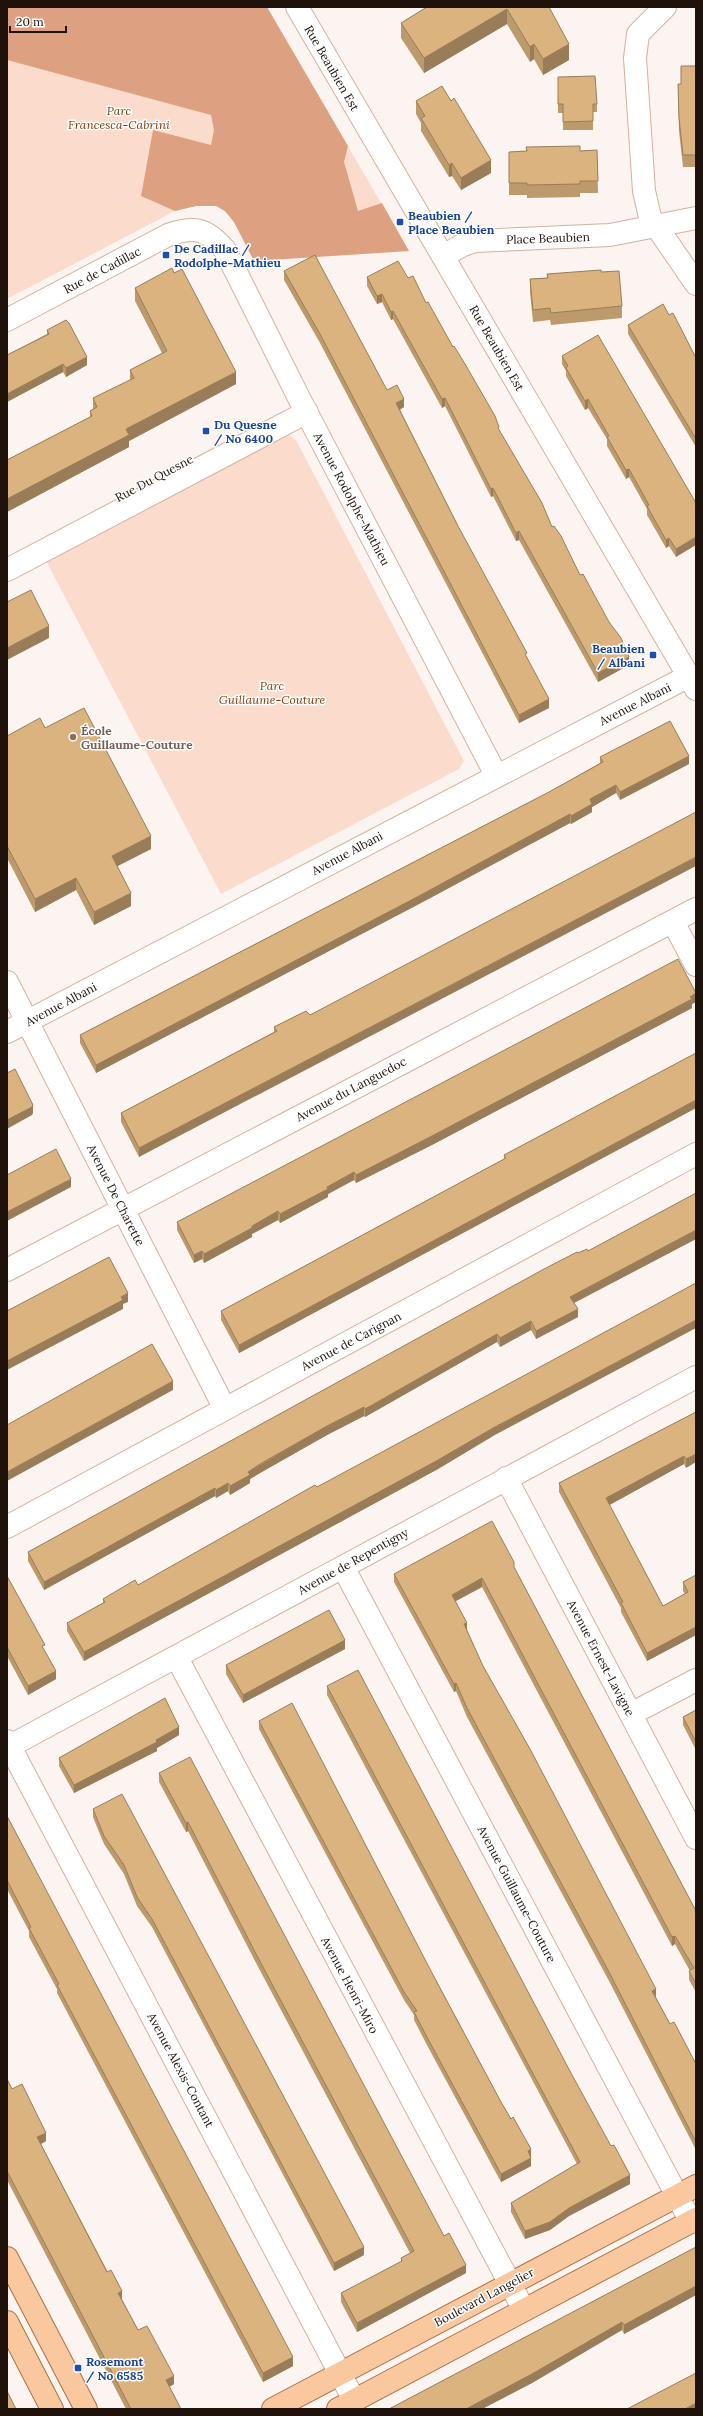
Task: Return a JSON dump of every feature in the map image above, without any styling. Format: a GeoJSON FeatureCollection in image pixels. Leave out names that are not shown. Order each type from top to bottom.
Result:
{"type":"FeatureCollection","features":[{"type":"Feature","properties":{"kind":"main road","name":"Boulevard Langelier"},"geometry":{"type":"LineString","coordinates":[[273,2409],[687,2191]]}},
{"type":"Feature","properties":{"kind":"main road"},"geometry":{"type":"LineString","coordinates":[[346,2405],[694,2220]]}},
{"type":"Feature","properties":{"kind":"main road"},"geometry":{"type":"LineString","coordinates":[[7,2258],[86,2409]]}},
{"type":"Feature","properties":{"kind":"main road"},"geometry":{"type":"LineString","coordinates":[[7,2322],[52,2409]]}},
{"type":"Feature","properties":{"kind":"street","name":"Rue Beaubien Est"},"geometry":{"type":"LineString","coordinates":[[296,7],[692,683]]}},
{"type":"Feature","properties":{"kind":"street"},"geometry":{"type":"LineString","coordinates":[[665,7],[638,34],[635,58],[644,191],[650,217],[655,226],[696,284]]}},
{"type":"Feature","properties":{"kind":"street","name":"Place Beaubien"},"geometry":{"type":"LineString","coordinates":[[443,256],[463,245],[475,241],[610,235],[696,218]]}},
{"type":"Feature","properties":{"kind":"street","name":"Rue de Cadillac"},"geometry":{"type":"LineString","coordinates":[[7,320],[168,235],[183,230],[200,229]]}},
{"type":"Feature","properties":{"kind":"street","name":"Avenue Rodolphe-Mathieu"},"geometry":{"type":"LineString","coordinates":[[200,229],[214,237],[224,250],[303,406],[496,775]]}},
{"type":"Feature","properties":{"kind":"street"},"geometry":{"type":"LineString","coordinates":[[7,570],[303,406]]}},
{"type":"Feature","properties":{"kind":"street","name":"Rue Du Quesne"},"geometry":{"type":"LineString","coordinates":[[7,555],[303,406]]}},
{"type":"Feature","properties":{"kind":"street","name":"Avenue Albani"},"geometry":{"type":"LineString","coordinates":[[7,1032],[496,775],[692,683]]}},
{"type":"Feature","properties":{"kind":"street","name":"Avenue du Languedoc"},"geometry":{"type":"LineString","coordinates":[[7,1270],[696,909]]}},
{"type":"Feature","properties":{"kind":"street"},"geometry":{"type":"LineString","coordinates":[[673,922],[696,965]]}},
{"type":"Feature","properties":{"kind":"street","name":"Avenue De Charette"},"geometry":{"type":"LineString","coordinates":[[7,982],[225,1409]]}},
{"type":"Feature","properties":{"kind":"street","name":"Avenue de Carignan"},"geometry":{"type":"LineString","coordinates":[[7,1527],[696,1154]]}},
{"type":"Feature","properties":{"kind":"street","name":"Avenue de Repentigny"},"geometry":{"type":"LineString","coordinates":[[9,1744],[177,1658],[506,1478],[696,1377]]}},
{"type":"Feature","properties":{"kind":"street","name":"Avenue Ernest-Lavigne"},"geometry":{"type":"LineString","coordinates":[[506,1478],[696,1838]]}},
{"type":"Feature","properties":{"kind":"street","name":"Avenue Guillaume-Couture"},"geometry":{"type":"LineString","coordinates":[[343,1567],[687,2191],[694,2220]]}},
{"type":"Feature","properties":{"kind":"street","name":"Avenue Henri-Miro"},"geometry":{"type":"LineString","coordinates":[[177,1658],[524,2310]]}},
{"type":"Feature","properties":{"kind":"street"},"geometry":{"type":"LineString","coordinates":[[631,1714],[696,1680]]}},
{"type":"Feature","properties":{"kind":"street","name":"Avenue Alexis-Contant"},"geometry":{"type":"LineString","coordinates":[[9,1744],[339,2374],[346,2405]]}},
{"type":"Feature","properties":{"kind":"green space","name":"Parc Francesca-Cabrini"},"geometry":{"type":"Polygon","coordinates":[[[7,7],[267,7],[409,251],[254,261],[238,229],[227,214],[215,206],[200,205],[175,211],[7,299],[7,7]]]}},
{"type":"Feature","properties":{"kind":"green space","name":"Parc Guillaume-Couture"},"geometry":{"type":"Polygon","coordinates":[[[288,434],[296,440],[464,761],[459,769],[221,894],[45,559],[288,434]]]}},
{"type":"Feature","properties":{"kind":"shaded area","name":"Parc Francesca-Cabrini"},"geometry":{"type":"Polygon","coordinates":[[[7,7],[267,7],[348,146],[344,162],[358,211],[382,203],[409,251],[254,261],[234,222],[225,211],[216,206],[196,206],[175,211],[141,196],[153,130],[211,145],[214,130],[211,115],[7,60],[7,7]]]}},
{"type":"Feature","properties":{"kind":"building"},"geometry":{"type":"Polygon","coordinates":[[[427,7],[549,7],[569,44],[543,59],[534,44],[530,47],[507,9],[424,58],[401,23],[427,7]]]}},
{"type":"Feature","properties":{"kind":"building"},"geometry":{"type":"Polygon","coordinates":[[[681,66],[696,66],[696,155],[683,155],[679,118],[678,84],[681,84],[681,66]]]}},
{"type":"Feature","properties":{"kind":"building"},"geometry":{"type":"Polygon","coordinates":[[[595,76],[597,104],[593,104],[593,121],[563,122],[563,104],[558,104],[558,77],[595,76]]]}},
{"type":"Feature","properties":{"kind":"building"},"geometry":{"type":"Polygon","coordinates":[[[442,86],[451,101],[454,98],[491,160],[461,178],[452,163],[449,165],[421,118],[425,116],[416,101],[442,86]]]}},
{"type":"Feature","properties":{"kind":"building"},"geometry":{"type":"Polygon","coordinates":[[[580,146],[580,151],[597,150],[598,181],[580,181],[580,184],[527,185],[527,183],[509,183],[509,152],[527,151],[526,147],[580,146]]]}},
{"type":"Feature","properties":{"kind":"building"},"geometry":{"type":"Polygon","coordinates":[[[315,255],[387,390],[397,385],[404,399],[396,403],[458,526],[527,653],[525,654],[549,699],[519,715],[320,334],[284,271],[315,255]]]}},
{"type":"Feature","properties":{"kind":"building"},"geometry":{"type":"Polygon","coordinates":[[[398,261],[408,278],[413,276],[426,303],[428,302],[453,347],[454,346],[465,364],[495,416],[499,427],[498,428],[542,503],[552,527],[554,526],[561,536],[580,575],[583,574],[609,622],[621,638],[629,657],[598,673],[519,531],[516,533],[493,488],[491,489],[445,398],[442,399],[382,294],[377,296],[367,277],[398,261]]]}},
{"type":"Feature","properties":{"kind":"building"},"geometry":{"type":"Polygon","coordinates":[[[172,268],[174,273],[182,269],[236,372],[126,429],[129,435],[7,499],[7,460],[92,416],[90,411],[97,407],[93,398],[134,378],[130,370],[167,351],[135,288],[172,268]]]}},
{"type":"Feature","properties":{"kind":"building"},"geometry":{"type":"Polygon","coordinates":[[[601,270],[601,272],[619,271],[622,306],[551,313],[550,308],[533,310],[530,279],[548,278],[547,274],[601,270]]]}},
{"type":"Feature","properties":{"kind":"building"},"geometry":{"type":"Polygon","coordinates":[[[663,304],[669,315],[673,313],[696,358],[696,439],[628,325],[663,304]]]}},
{"type":"Feature","properties":{"kind":"building"},"geometry":{"type":"Polygon","coordinates":[[[66,320],[87,357],[66,368],[63,364],[7,394],[7,355],[49,334],[47,330],[66,320]]]}},
{"type":"Feature","properties":{"kind":"building"},"geometry":{"type":"Polygon","coordinates":[[[598,335],[696,503],[696,537],[676,549],[669,538],[666,540],[629,469],[626,470],[588,399],[585,401],[566,368],[568,366],[562,356],[598,335]]]}},
{"type":"Feature","properties":{"kind":"building"},"geometry":{"type":"Polygon","coordinates":[[[31,590],[49,626],[7,648],[7,602],[31,590]]]}},
{"type":"Feature","properties":{"kind":"building"},"geometry":{"type":"Polygon","coordinates":[[[84,708],[151,836],[112,856],[131,893],[94,912],[76,878],[35,899],[7,846],[7,736],[40,718],[45,728],[84,708]]]}},
{"type":"Feature","properties":{"kind":"building"},"geometry":{"type":"Polygon","coordinates":[[[670,721],[689,756],[620,792],[616,785],[590,799],[592,804],[571,816],[570,814],[419,896],[96,1065],[80,1035],[549,792],[603,762],[600,757],[670,721]]]}},
{"type":"Feature","properties":{"kind":"building"},"geometry":{"type":"Polygon","coordinates":[[[696,812],[696,857],[139,1148],[121,1113],[277,1031],[274,1027],[306,1011],[310,1015],[696,812]]]}},
{"type":"Feature","properties":{"kind":"building"},"geometry":{"type":"Polygon","coordinates":[[[678,959],[696,993],[690,997],[692,999],[356,1175],[354,1172],[327,1187],[328,1189],[280,1214],[278,1211],[252,1226],[252,1228],[204,1254],[202,1251],[194,1255],[177,1222],[678,959]]]}},
{"type":"Feature","properties":{"kind":"building"},"geometry":{"type":"Polygon","coordinates":[[[696,1053],[696,1100],[239,1345],[221,1311],[506,1158],[504,1155],[696,1053]]]}},
{"type":"Feature","properties":{"kind":"building"},"geometry":{"type":"Polygon","coordinates":[[[15,1069],[33,1105],[32,1107],[7,1120],[7,1073],[15,1069]]]}},
{"type":"Feature","properties":{"kind":"building"},"geometry":{"type":"Polygon","coordinates":[[[56,1149],[71,1179],[7,1212],[7,1175],[56,1149]]]}},
{"type":"Feature","properties":{"kind":"building"},"geometry":{"type":"Polygon","coordinates":[[[696,1193],[696,1230],[570,1297],[578,1309],[536,1331],[531,1321],[500,1338],[497,1334],[365,1409],[364,1407],[327,1426],[260,1464],[248,1472],[250,1475],[230,1486],[228,1483],[216,1490],[215,1488],[44,1582],[28,1552],[544,1269],[577,1252],[578,1253],[587,1249],[588,1251],[696,1193]]]}},
{"type":"Feature","properties":{"kind":"building"},"geometry":{"type":"Polygon","coordinates":[[[109,1257],[128,1293],[121,1297],[123,1300],[7,1361],[7,1311],[109,1257]]]}},
{"type":"Feature","properties":{"kind":"building"},"geometry":{"type":"Polygon","coordinates":[[[696,1283],[696,1320],[493,1428],[438,1460],[84,1652],[67,1623],[105,1602],[103,1599],[135,1580],[138,1585],[315,1485],[317,1487],[696,1283]]]}},
{"type":"Feature","properties":{"kind":"building"},"geometry":{"type":"Polygon","coordinates":[[[152,1344],[173,1381],[7,1472],[7,1425],[152,1344]]]}},
{"type":"Feature","properties":{"kind":"building"},"geometry":{"type":"Polygon","coordinates":[[[696,1412],[696,1454],[686,1459],[684,1456],[606,1498],[663,1606],[688,1592],[683,1582],[696,1575],[696,1627],[647,1653],[621,1603],[623,1602],[559,1483],[696,1412]]]}},
{"type":"Feature","properties":{"kind":"building"},"geometry":{"type":"Polygon","coordinates":[[[492,1521],[514,1562],[514,1567],[696,1911],[696,1984],[689,1971],[694,1968],[675,1936],[672,1937],[482,1578],[452,1595],[467,1623],[464,1624],[483,1666],[530,1749],[656,1989],[652,1991],[670,2024],[674,2022],[696,2064],[696,2142],[609,1972],[467,1708],[456,1683],[454,1684],[394,1574],[492,1521]]]}},
{"type":"Feature","properties":{"kind":"building"},"geometry":{"type":"Polygon","coordinates":[[[7,1576],[45,1645],[42,1646],[56,1671],[28,1686],[7,1647],[7,1576]]]}},
{"type":"Feature","properties":{"kind":"building"},"geometry":{"type":"Polygon","coordinates":[[[329,1610],[345,1640],[243,1695],[226,1665],[329,1610]]]}},
{"type":"Feature","properties":{"kind":"building"},"geometry":{"type":"Polygon","coordinates":[[[358,1670],[572,2075],[611,2146],[614,2145],[630,2175],[569,2208],[550,2222],[525,2231],[511,2203],[580,2162],[327,1686],[358,1670]]]}},
{"type":"Feature","properties":{"kind":"building"},"geometry":{"type":"Polygon","coordinates":[[[165,1698],[179,1727],[156,1740],[157,1742],[74,1785],[59,1758],[165,1698]]]}},
{"type":"Feature","properties":{"kind":"building"},"geometry":{"type":"Polygon","coordinates":[[[292,1703],[432,1973],[501,2102],[511,2119],[513,2117],[531,2149],[528,2151],[531,2158],[501,2174],[414,2012],[417,2011],[404,1992],[259,1721],[292,1703]]]}},
{"type":"Feature","properties":{"kind":"building"},"geometry":{"type":"Polygon","coordinates":[[[696,1710],[696,1742],[683,1717],[696,1710]]]}},
{"type":"Feature","properties":{"kind":"building"},"geometry":{"type":"Polygon","coordinates":[[[190,1757],[444,2236],[449,2233],[466,2265],[357,2323],[341,2293],[402,2261],[401,2258],[414,2251],[255,1952],[188,1822],[186,1823],[159,1773],[190,1757]]]}},
{"type":"Feature","properties":{"kind":"building"},"geometry":{"type":"Polygon","coordinates":[[[122,1794],[364,2247],[334,2263],[152,1919],[137,1897],[124,1865],[104,1836],[93,1809],[122,1794]]]}},
{"type":"Feature","properties":{"kind":"building"},"geometry":{"type":"Polygon","coordinates":[[[7,1816],[293,2357],[263,2373],[57,1985],[59,1984],[29,1928],[31,1927],[7,1880],[7,1816]]]}},
{"type":"Feature","properties":{"kind":"building"},"geometry":{"type":"Polygon","coordinates":[[[7,2079],[12,2089],[22,2084],[46,2133],[37,2137],[107,2272],[111,2270],[122,2291],[118,2293],[138,2330],[147,2326],[174,2376],[166,2380],[181,2409],[131,2409],[7,2171],[7,2079]]]}},
{"type":"Feature","properties":{"kind":"building"},"geometry":{"type":"Polygon","coordinates":[[[696,2247],[696,2286],[624,2325],[622,2322],[532,2374],[466,2409],[389,2409],[696,2247]]]}},
{"type":"Feature","properties":{"kind":"building"},"geometry":{"type":"Polygon","coordinates":[[[696,2373],[696,2403],[685,2409],[627,2409],[696,2373]]]}},
{"type":"Feature","properties":{"kind":"building"},"geometry":{"type":"Polygon","coordinates":[[[7,2391],[16,2409],[7,2409],[7,2391]]]}},
{"type":"Feature","properties":{"kind":"place","name":"Beaubien / Place Beaubien"},"geometry":{"type":"Point","coordinates":[400,222]}},
{"type":"Feature","properties":{"kind":"place","name":"De Cadillac / Rodolphe-Mathieu"},"geometry":{"type":"Point","coordinates":[166,255]}},
{"type":"Feature","properties":{"kind":"place","name":"Du Quesne / No 6400"},"geometry":{"type":"Point","coordinates":[206,431]}},
{"type":"Feature","properties":{"kind":"place","name":"Beaubien / Albani"},"geometry":{"type":"Point","coordinates":[653,655]}},
{"type":"Feature","properties":{"kind":"place","name":"École Guillaume-Couture"},"geometry":{"type":"Point","coordinates":[73,737]}},
{"type":"Feature","properties":{"kind":"place","name":"Rosemont / No 6585"},"geometry":{"type":"Point","coordinates":[78,2368]}}]}
